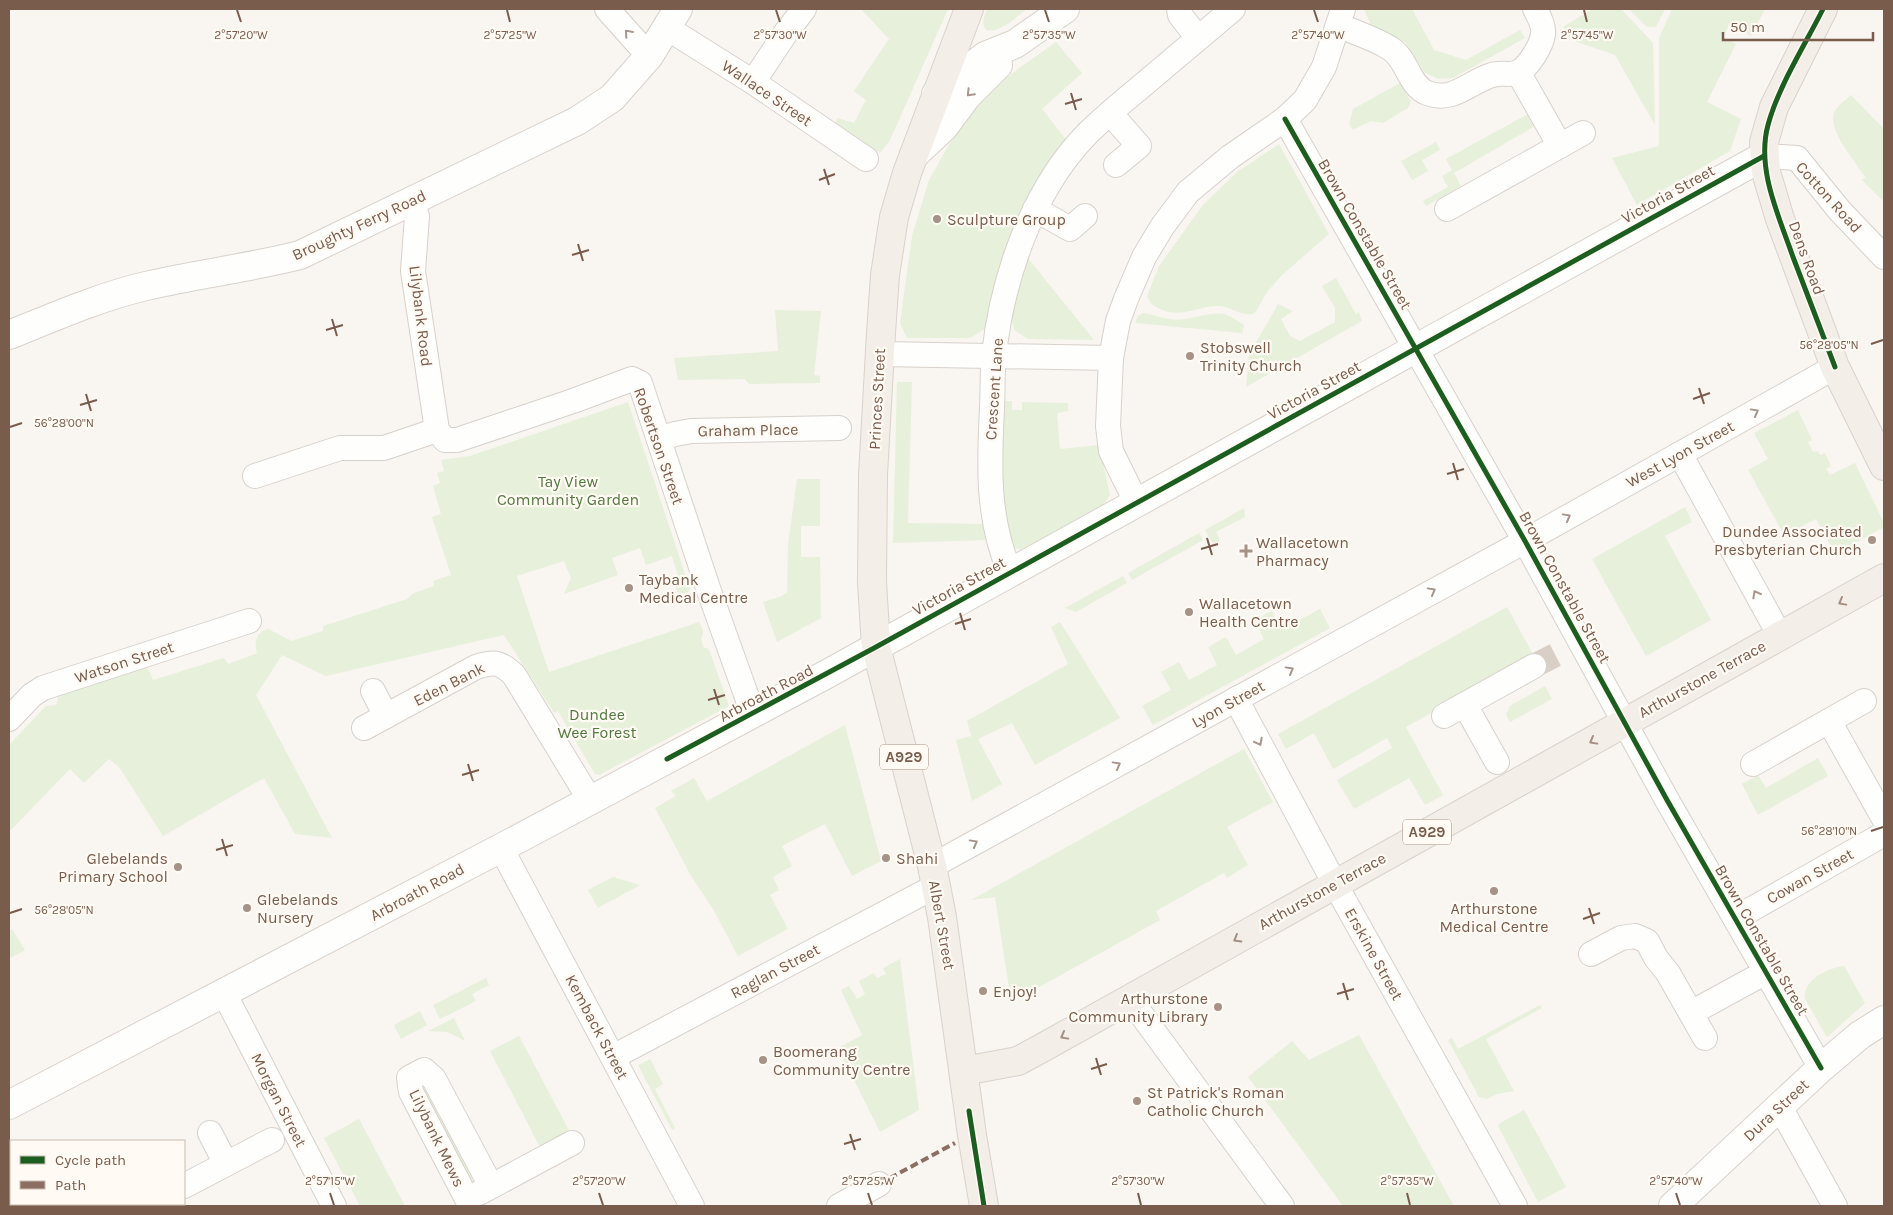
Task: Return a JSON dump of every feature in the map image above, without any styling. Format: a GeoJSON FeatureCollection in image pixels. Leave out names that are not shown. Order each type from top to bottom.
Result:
{"type":"FeatureCollection","features":[{"type":"Feature","properties":{"kind":"main road"},"geometry":{"type":"LineString","coordinates":[[936,94],[969,9]]}},
{"type":"Feature","properties":{"kind":"main road","name":"Princes Street"},"geometry":{"type":"LineString","coordinates":[[876,648],[872,582],[874,467],[885,275],[894,217],[936,94],[985,56],[1015,44],[1065,9]]}},
{"type":"Feature","properties":{"kind":"main road","name":"Dens Road"},"geometry":{"type":"LineString","coordinates":[[1823,9],[1774,107],[1766,134],[1764,156],[1769,185],[1780,219],[1835,367],[1884,466]]}},
{"type":"Feature","properties":{"kind":"main road","name":"Broughty Ferry Road"},"geometry":{"type":"LineString","coordinates":[[9,335],[100,300],[145,286],[263,264],[300,255],[577,121],[612,98],[649,56],[672,18]]}},
{"type":"Feature","properties":{"kind":"main road","name":"Princes Street"},"geometry":{"type":"LineString","coordinates":[[914,155],[944,127],[967,96],[995,70],[1015,44]]}},
{"type":"Feature","properties":{"kind":"main road","name":"Victoria Street"},"geometry":{"type":"LineString","coordinates":[[876,648],[1136,502],[1764,156]]}},
{"type":"Feature","properties":{"kind":"main road","name":"Arthurstone Terrace"},"geometry":{"type":"LineString","coordinates":[[964,1071],[1018,1061],[1884,578]]}},
{"type":"Feature","properties":{"kind":"main road","name":"Arbroath Road"},"geometry":{"type":"LineString","coordinates":[[9,1105],[501,848],[876,648]]}},
{"type":"Feature","properties":{"kind":"main road","name":"Albert Street"},"geometry":{"type":"LineString","coordinates":[[876,648],[934,876],[942,917],[984,1206]]}},
{"type":"Feature","properties":{"kind":"main road","name":"Dura Street"},"geometry":{"type":"LineString","coordinates":[[1673,1206],[1821,1068],[1860,1035],[1884,1020]]}},
{"type":"Feature","properties":{"kind":"street"},"geometry":{"type":"LineString","coordinates":[[607,9],[649,56]]}},
{"type":"Feature","properties":{"kind":"street"},"geometry":{"type":"LineString","coordinates":[[753,82],[804,9]]}},
{"type":"Feature","properties":{"kind":"street"},"geometry":{"type":"LineString","coordinates":[[1180,9],[1180,15],[1198,38]]}},
{"type":"Feature","properties":{"kind":"street","name":"Crescent Lane"},"geometry":{"type":"LineString","coordinates":[[1010,572],[1000,546],[994,519],[989,459],[993,356],[1001,309],[1009,278],[1035,209],[1056,173],[1086,136],[1110,113],[1233,9]]}},
{"type":"Feature","properties":{"kind":"street"},"geometry":{"type":"LineString","coordinates":[[1136,502],[1120,474],[1111,451],[1108,426],[1111,358],[1118,321],[1144,256],[1162,227],[1188,192],[1230,157],[1285,118],[1306,100],[1324,67],[1341,17],[1400,56],[1413,80],[1426,93],[1441,96],[1455,94],[1492,75],[1518,72],[1532,59],[1539,47],[1543,33],[1540,18],[1535,9]]}},
{"type":"Feature","properties":{"kind":"street","name":"Wallace Street"},"geometry":{"type":"LineString","coordinates":[[672,18],[753,82],[866,159]]}},
{"type":"Feature","properties":{"kind":"street"},"geometry":{"type":"LineString","coordinates":[[1518,72],[1560,146]]}},
{"type":"Feature","properties":{"kind":"street"},"geometry":{"type":"LineString","coordinates":[[1110,113],[1139,146],[1116,165]]}},
{"type":"Feature","properties":{"kind":"street","name":"Brown Constable Street"},"geometry":{"type":"LineString","coordinates":[[1285,118],[1525,541],[1572,646],[1626,722],[1668,800],[1821,1068]]}},
{"type":"Feature","properties":{"kind":"street"},"geometry":{"type":"LineString","coordinates":[[1447,208],[1584,133]]}},
{"type":"Feature","properties":{"kind":"street","name":"Cotton Road"},"geometry":{"type":"LineString","coordinates":[[1764,156],[1797,158],[1840,211],[1884,257]]}},
{"type":"Feature","properties":{"kind":"street","name":"Lilybank Road"},"geometry":{"type":"LineString","coordinates":[[412,201],[416,216],[412,270],[437,430]]}},
{"type":"Feature","properties":{"kind":"street"},"geometry":{"type":"LineString","coordinates":[[1035,209],[1070,228],[1085,216]]}},
{"type":"Feature","properties":{"kind":"street"},"geometry":{"type":"LineString","coordinates":[[880,354],[1111,358]]}},
{"type":"Feature","properties":{"kind":"street","name":"West Lyon Street"},"geometry":{"type":"LineString","coordinates":[[1525,541],[1835,367]]}},
{"type":"Feature","properties":{"kind":"street","name":"Robertson Street"},"geometry":{"type":"LineString","coordinates":[[437,430],[445,440],[457,440],[632,379],[640,383],[708,588],[753,714]]}},
{"type":"Feature","properties":{"kind":"street","name":"Graham Place"},"geometry":{"type":"LineString","coordinates":[[659,439],[691,431],[839,428]]}},
{"type":"Feature","properties":{"kind":"street"},"geometry":{"type":"LineString","coordinates":[[255,476],[340,448],[384,448],[437,430]]}},
{"type":"Feature","properties":{"kind":"street"},"geometry":{"type":"LineString","coordinates":[[1680,454],[1780,636]]}},
{"type":"Feature","properties":{"kind":"street","name":"Lyon Street"},"geometry":{"type":"LineString","coordinates":[[934,876],[1236,699],[1525,541]]}},
{"type":"Feature","properties":{"kind":"street","name":"Watson Street"},"geometry":{"type":"LineString","coordinates":[[9,719],[32,695],[43,688],[249,621]]}},
{"type":"Feature","properties":{"kind":"street","name":"Eden Bank"},"geometry":{"type":"LineString","coordinates":[[364,728],[476,667],[490,663],[503,665],[514,675],[590,800]]}},
{"type":"Feature","properties":{"kind":"street"},"geometry":{"type":"LineString","coordinates":[[1444,716],[1534,666]]}},
{"type":"Feature","properties":{"kind":"street"},"geometry":{"type":"LineString","coordinates":[[373,691],[386,716]]}},
{"type":"Feature","properties":{"kind":"street","name":"Erskine Street"},"geometry":{"type":"LineString","coordinates":[[1236,699],[1335,884],[1515,1206]]}},
{"type":"Feature","properties":{"kind":"street"},"geometry":{"type":"LineString","coordinates":[[1753,764],[1864,702]]}},
{"type":"Feature","properties":{"kind":"street"},"geometry":{"type":"LineString","coordinates":[[1465,705],[1497,762]]}},
{"type":"Feature","properties":{"kind":"street"},"geometry":{"type":"LineString","coordinates":[[1829,721],[1884,819]]}},
{"type":"Feature","properties":{"kind":"street","name":"Cowan Street"},"geometry":{"type":"LineString","coordinates":[[1736,918],[1884,834]]}},
{"type":"Feature","properties":{"kind":"street","name":"Kemback Street"},"geometry":{"type":"LineString","coordinates":[[501,848],[692,1206]]}},
{"type":"Feature","properties":{"kind":"street","name":"Raglan Street"},"geometry":{"type":"LineString","coordinates":[[613,1057],[934,876]]}},
{"type":"Feature","properties":{"kind":"street"},"geometry":{"type":"LineString","coordinates":[[1591,954],[1621,938],[1635,936],[1647,941],[1656,958],[1668,973],[1705,1038]]}},
{"type":"Feature","properties":{"kind":"street"},"geometry":{"type":"LineString","coordinates":[[1691,1013],[1766,972]]}},
{"type":"Feature","properties":{"kind":"street","name":"Morgan Street"},"geometry":{"type":"LineString","coordinates":[[224,993],[334,1206]]}},
{"type":"Feature","properties":{"kind":"street"},"geometry":{"type":"LineString","coordinates":[[1130,1000],[1282,1206]]}},
{"type":"Feature","properties":{"kind":"street","name":"Lilybank Mews"},"geometry":{"type":"LineString","coordinates":[[491,1186],[434,1079],[424,1070],[409,1078],[411,1092],[461,1203],[572,1144]]}},
{"type":"Feature","properties":{"kind":"street"},"geometry":{"type":"LineString","coordinates":[[1780,1107],[1835,1206]]}},
{"type":"Feature","properties":{"kind":"street"},"geometry":{"type":"LineString","coordinates":[[210,1133],[226,1164]]}},
{"type":"Feature","properties":{"kind":"street"},"geometry":{"type":"LineString","coordinates":[[185,1185],[272,1140]]}},
{"type":"Feature","properties":{"kind":"street"},"geometry":{"type":"LineString","coordinates":[[839,1206],[879,1184]]}},
{"type":"Feature","properties":{"kind":"green space"},"geometry":{"type":"Polygon","coordinates":[[[861,9],[948,9],[890,140],[880,153],[836,123],[837,118],[854,123],[866,100],[854,91],[889,39],[861,9]]]}},
{"type":"Feature","properties":{"kind":"green space"},"geometry":{"type":"Polygon","coordinates":[[[987,9],[1027,9],[1003,27],[986,30],[984,20],[987,9]]]}},
{"type":"Feature","properties":{"kind":"green space"},"geometry":{"type":"Polygon","coordinates":[[[1364,9],[1412,9],[1434,50],[1466,60],[1520,30],[1525,38],[1453,78],[1438,79],[1424,72],[1405,42],[1371,25],[1364,9]]]}},
{"type":"Feature","properties":{"kind":"green space"},"geometry":{"type":"Polygon","coordinates":[[[1593,9],[1621,9],[1653,43],[1655,125],[1615,55],[1563,37],[1564,26],[1593,9]]]}},
{"type":"Feature","properties":{"kind":"green space"},"geometry":{"type":"Polygon","coordinates":[[[1629,9],[1665,9],[1656,27],[1647,27],[1629,9]]]}},
{"type":"Feature","properties":{"kind":"green space"},"geometry":{"type":"Polygon","coordinates":[[[1672,9],[1765,9],[1751,36],[1729,25],[1723,37],[1736,44],[1707,102],[1741,119],[1730,151],[1637,205],[1612,158],[1659,146],[1659,38],[1672,9]]]}},
{"type":"Feature","properties":{"kind":"green space"},"geometry":{"type":"Polygon","coordinates":[[[1056,42],[1082,73],[1042,109],[1068,142],[1032,192],[1004,254],[1009,260],[988,327],[970,338],[907,338],[900,323],[912,236],[929,180],[952,139],[993,87],[1056,42]]]}},
{"type":"Feature","properties":{"kind":"green space"},"geometry":{"type":"Polygon","coordinates":[[[1400,83],[1411,102],[1408,108],[1383,123],[1370,121],[1353,130],[1349,124],[1353,109],[1400,83]]]}},
{"type":"Feature","properties":{"kind":"green space"},"geometry":{"type":"Polygon","coordinates":[[[1851,95],[1884,129],[1884,202],[1862,180],[1866,178],[1842,144],[1834,125],[1833,116],[1836,109],[1851,95]]]}},
{"type":"Feature","properties":{"kind":"green space"},"geometry":{"type":"Polygon","coordinates":[[[1528,114],[1535,126],[1454,173],[1461,186],[1426,206],[1423,201],[1448,187],[1442,176],[1452,170],[1446,159],[1528,114]]]}},
{"type":"Feature","properties":{"kind":"green space"},"geometry":{"type":"Polygon","coordinates":[[[1436,142],[1440,150],[1422,160],[1428,171],[1412,180],[1401,161],[1436,142]]]}},
{"type":"Feature","properties":{"kind":"green space"},"geometry":{"type":"Polygon","coordinates":[[[1279,144],[1329,234],[1282,275],[1267,292],[1255,313],[1246,314],[1218,306],[1175,313],[1154,306],[1147,296],[1159,266],[1203,205],[1237,172],[1279,144]]]}},
{"type":"Feature","properties":{"kind":"green space"},"geometry":{"type":"Polygon","coordinates":[[[1027,257],[1094,340],[1028,339],[1015,331],[1011,318],[1027,257]]]}},
{"type":"Feature","properties":{"kind":"green space"},"geometry":{"type":"Polygon","coordinates":[[[1336,278],[1356,314],[1359,312],[1362,321],[1246,387],[1249,355],[1278,304],[1293,311],[1281,319],[1290,336],[1300,341],[1335,322],[1335,308],[1322,286],[1336,278]]]}},
{"type":"Feature","properties":{"kind":"green space"},"geometry":{"type":"Polygon","coordinates":[[[775,310],[821,311],[814,375],[820,376],[820,383],[749,384],[745,379],[678,380],[674,358],[778,351],[775,310]]]}},
{"type":"Feature","properties":{"kind":"green space"},"geometry":{"type":"Polygon","coordinates":[[[1143,313],[1176,320],[1221,314],[1229,316],[1244,325],[1242,333],[1135,323],[1138,316],[1143,313]]]}},
{"type":"Feature","properties":{"kind":"green space"},"geometry":{"type":"Polygon","coordinates":[[[897,382],[912,382],[908,523],[984,524],[985,540],[893,543],[897,382]]]}},
{"type":"Feature","properties":{"kind":"green space"},"geometry":{"type":"Polygon","coordinates":[[[999,401],[1012,401],[1012,410],[1022,410],[1022,402],[1068,403],[1068,411],[1057,413],[1060,449],[1099,445],[1110,495],[1103,505],[1021,550],[1013,547],[1004,517],[1000,477],[999,401]]]}},
{"type":"Feature","properties":{"kind":"green space"},"geometry":{"type":"Polygon","coordinates":[[[628,402],[690,589],[686,595],[679,598],[674,581],[679,579],[672,556],[646,565],[640,548],[612,558],[618,575],[564,594],[571,578],[564,561],[517,576],[549,672],[699,622],[703,630],[701,639],[704,648],[707,648],[710,652],[729,706],[599,775],[595,774],[558,711],[554,713],[504,635],[326,676],[282,655],[256,695],[332,838],[295,834],[264,778],[163,836],[119,767],[109,759],[84,783],[70,769],[9,832],[9,745],[46,706],[56,705],[59,695],[137,667],[148,669],[153,680],[224,658],[228,664],[257,653],[256,638],[260,633],[268,629],[292,641],[323,631],[323,626],[407,599],[414,593],[434,586],[433,581],[451,575],[432,517],[441,514],[433,486],[440,483],[437,473],[444,471],[441,460],[470,456],[628,402]]]}},
{"type":"Feature","properties":{"kind":"green space"},"geometry":{"type":"Polygon","coordinates":[[[1798,410],[1812,440],[1808,442],[1813,452],[1818,451],[1820,455],[1825,453],[1831,466],[1826,469],[1830,475],[1855,463],[1884,523],[1884,527],[1835,554],[1816,519],[1784,535],[1748,470],[1768,459],[1754,433],[1798,410]]]}},
{"type":"Feature","properties":{"kind":"green space"},"geometry":{"type":"Polygon","coordinates":[[[797,479],[820,479],[820,526],[801,526],[801,557],[820,557],[821,618],[777,642],[763,602],[782,596],[787,592],[788,545],[797,479]]]}},
{"type":"Feature","properties":{"kind":"green space"},"geometry":{"type":"Polygon","coordinates":[[[1685,507],[1692,522],[1665,536],[1711,620],[1646,656],[1592,559],[1685,507]]]}},
{"type":"Feature","properties":{"kind":"green space"},"geometry":{"type":"Polygon","coordinates":[[[1244,508],[1245,517],[1216,532],[1220,540],[1213,544],[1205,530],[1244,508]]]}},
{"type":"Feature","properties":{"kind":"green space"},"geometry":{"type":"Polygon","coordinates":[[[1199,533],[1203,540],[1132,580],[1128,573],[1199,533]]]}},
{"type":"Feature","properties":{"kind":"green space"},"geometry":{"type":"Polygon","coordinates":[[[1123,576],[1127,583],[1076,612],[1065,608],[1123,576]]]}},
{"type":"Feature","properties":{"kind":"green space"},"geometry":{"type":"Polygon","coordinates":[[[1507,607],[1534,656],[1406,727],[1443,795],[1425,805],[1409,778],[1354,809],[1337,780],[1392,748],[1387,738],[1333,769],[1314,733],[1286,749],[1278,734],[1507,607]]]}},
{"type":"Feature","properties":{"kind":"green space"},"geometry":{"type":"Polygon","coordinates":[[[1320,609],[1330,628],[1153,725],[1142,706],[1171,690],[1161,672],[1179,662],[1189,680],[1217,665],[1208,647],[1226,637],[1236,655],[1264,639],[1254,620],[1272,611],[1282,629],[1320,609]]]}},
{"type":"Feature","properties":{"kind":"green space"},"geometry":{"type":"Polygon","coordinates":[[[1060,622],[1120,718],[1035,765],[1012,723],[978,739],[1002,784],[972,801],[956,740],[971,736],[967,721],[1068,664],[1051,627],[1060,622]]]}},
{"type":"Feature","properties":{"kind":"green space"},"geometry":{"type":"Polygon","coordinates":[[[1545,686],[1552,699],[1510,722],[1506,715],[1510,706],[1545,686]]]}},
{"type":"Feature","properties":{"kind":"green space"},"geometry":{"type":"Polygon","coordinates":[[[845,725],[881,861],[852,876],[825,824],[782,846],[792,866],[773,877],[779,890],[770,895],[788,929],[738,956],[713,909],[690,874],[655,808],[676,796],[671,791],[694,778],[707,801],[845,725]]]}},
{"type":"Feature","properties":{"kind":"green space"},"geometry":{"type":"Polygon","coordinates":[[[1244,749],[1273,802],[1227,827],[1248,865],[1227,878],[1224,873],[1156,911],[1160,920],[1011,1001],[995,897],[971,900],[1244,749]]]}},
{"type":"Feature","properties":{"kind":"green space"},"geometry":{"type":"Polygon","coordinates":[[[1818,758],[1828,776],[1758,815],[1742,784],[1758,775],[1766,788],[1818,758]]]}},
{"type":"Feature","properties":{"kind":"green space"},"geometry":{"type":"Polygon","coordinates":[[[613,877],[640,885],[598,908],[588,890],[613,877]]]}},
{"type":"Feature","properties":{"kind":"green space"},"geometry":{"type":"Polygon","coordinates":[[[12,929],[25,950],[9,959],[9,931],[12,929]]]}},
{"type":"Feature","properties":{"kind":"green space"},"geometry":{"type":"Polygon","coordinates":[[[900,959],[919,1110],[880,1132],[838,1048],[862,1035],[841,990],[849,986],[857,999],[865,994],[859,981],[874,973],[877,978],[886,974],[883,968],[900,959]]]}},
{"type":"Feature","properties":{"kind":"green space"},"geometry":{"type":"Polygon","coordinates":[[[1844,966],[1865,1003],[1827,1037],[1805,999],[1805,992],[1817,976],[1831,969],[1844,966]]]}},
{"type":"Feature","properties":{"kind":"green space"},"geometry":{"type":"Polygon","coordinates":[[[486,978],[489,985],[472,994],[476,1001],[440,1019],[433,1005],[486,978]]]}},
{"type":"Feature","properties":{"kind":"green space"},"geometry":{"type":"Polygon","coordinates":[[[1540,1005],[1542,1008],[1486,1039],[1514,1091],[1497,1094],[1487,1099],[1479,1097],[1448,1040],[1452,1038],[1458,1049],[1540,1005]]]}},
{"type":"Feature","properties":{"kind":"green space"},"geometry":{"type":"Polygon","coordinates":[[[420,1011],[427,1025],[401,1039],[394,1025],[420,1011]]]}},
{"type":"Feature","properties":{"kind":"green space"},"geometry":{"type":"Polygon","coordinates":[[[454,1018],[465,1041],[448,1032],[428,1031],[454,1018]]]}},
{"type":"Feature","properties":{"kind":"green space"},"geometry":{"type":"Polygon","coordinates":[[[1359,1035],[1454,1206],[1343,1206],[1248,1077],[1292,1041],[1309,1060],[1359,1035]]]}},
{"type":"Feature","properties":{"kind":"green space"},"geometry":{"type":"Polygon","coordinates":[[[519,1036],[570,1132],[540,1147],[490,1051],[519,1036]]]}},
{"type":"Feature","properties":{"kind":"green space"},"geometry":{"type":"Polygon","coordinates":[[[650,1059],[663,1084],[655,1089],[675,1128],[672,1130],[638,1065],[650,1059]]]}},
{"type":"Feature","properties":{"kind":"green space"},"geometry":{"type":"Polygon","coordinates":[[[423,1084],[427,1084],[476,1177],[469,1180],[421,1087],[423,1084]]]}},
{"type":"Feature","properties":{"kind":"green space"},"geometry":{"type":"Polygon","coordinates":[[[1524,1110],[1566,1187],[1538,1202],[1498,1126],[1500,1123],[1524,1110]]]}},
{"type":"Feature","properties":{"kind":"green space"},"geometry":{"type":"Polygon","coordinates":[[[359,1119],[405,1206],[360,1206],[324,1138],[359,1119]]]}},
{"type":"Feature","properties":{"kind":"tunnel"},"geometry":{"type":"LineString","coordinates":[[1534,666],[1563,651]]}},
{"type":"Feature","properties":{"kind":"marked path"},"geometry":{"type":"LineString","coordinates":[[879,1184],[955,1143]]}},
{"type":"Feature","properties":{"kind":"cycle path"},"geometry":{"type":"LineString","coordinates":[[1823,9],[1785,81],[1772,111],[1765,142],[1765,158],[1767,175],[1776,209],[1835,367]]}},
{"type":"Feature","properties":{"kind":"cycle path"},"geometry":{"type":"LineString","coordinates":[[1285,119],[1525,541],[1667,800],[1821,1068]]}},
{"type":"Feature","properties":{"kind":"cycle path"},"geometry":{"type":"LineString","coordinates":[[667,759],[876,647],[1764,156]]}},
{"type":"Feature","properties":{"kind":"cycle path"},"geometry":{"type":"LineString","coordinates":[[969,1111],[984,1206]]}},
{"type":"Feature","properties":{"kind":"place","name":"Sculpture Group"},"geometry":{"type":"Point","coordinates":[937,219]}},
{"type":"Feature","properties":{"kind":"place","name":"Stobswell Trinity Church"},"geometry":{"type":"Point","coordinates":[1190,356]}},
{"type":"Feature","properties":{"kind":"place","name":"Dundee Associated Presbyterian Church"},"geometry":{"type":"Point","coordinates":[1872,540]}},
{"type":"Feature","properties":{"kind":"place","name":"Wallacetown Pharmacy"},"geometry":{"type":"Point","coordinates":[1246,551]}},
{"type":"Feature","properties":{"kind":"place","name":"Taybank Medical Centre"},"geometry":{"type":"Point","coordinates":[629,588]}},
{"type":"Feature","properties":{"kind":"place","name":"Wallacetown Health Centre"},"geometry":{"type":"Point","coordinates":[1189,612]}},
{"type":"Feature","properties":{"kind":"place","name":"Shahi"},"geometry":{"type":"Point","coordinates":[886,858]}},
{"type":"Feature","properties":{"kind":"place","name":"Glebelands Primary School"},"geometry":{"type":"Point","coordinates":[178,867]}},
{"type":"Feature","properties":{"kind":"place","name":"Arthurstone Medical Centre"},"geometry":{"type":"Point","coordinates":[1494,891]}},
{"type":"Feature","properties":{"kind":"place","name":"Glebelands Nursery"},"geometry":{"type":"Point","coordinates":[247,908]}},
{"type":"Feature","properties":{"kind":"place","name":"Enjoy!"},"geometry":{"type":"Point","coordinates":[983,991]}},
{"type":"Feature","properties":{"kind":"place","name":"Arthurstone Community Library"},"geometry":{"type":"Point","coordinates":[1218,1007]}},
{"type":"Feature","properties":{"kind":"place","name":"Boomerang Community Centre"},"geometry":{"type":"Point","coordinates":[763,1060]}},
{"type":"Feature","properties":{"kind":"place","name":"St Patrick's Roman Catholic Church"},"geometry":{"type":"Point","coordinates":[1137,1101]}},
{"type":"Feature","properties":{"kind":"park label","name":"Tay View Community Garden"},"geometry":{"type":"Point","coordinates":[568,490]}},
{"type":"Feature","properties":{"kind":"park label","name":"Dundee Wee Forest"},"geometry":{"type":"Point","coordinates":[597,723]}}]}
